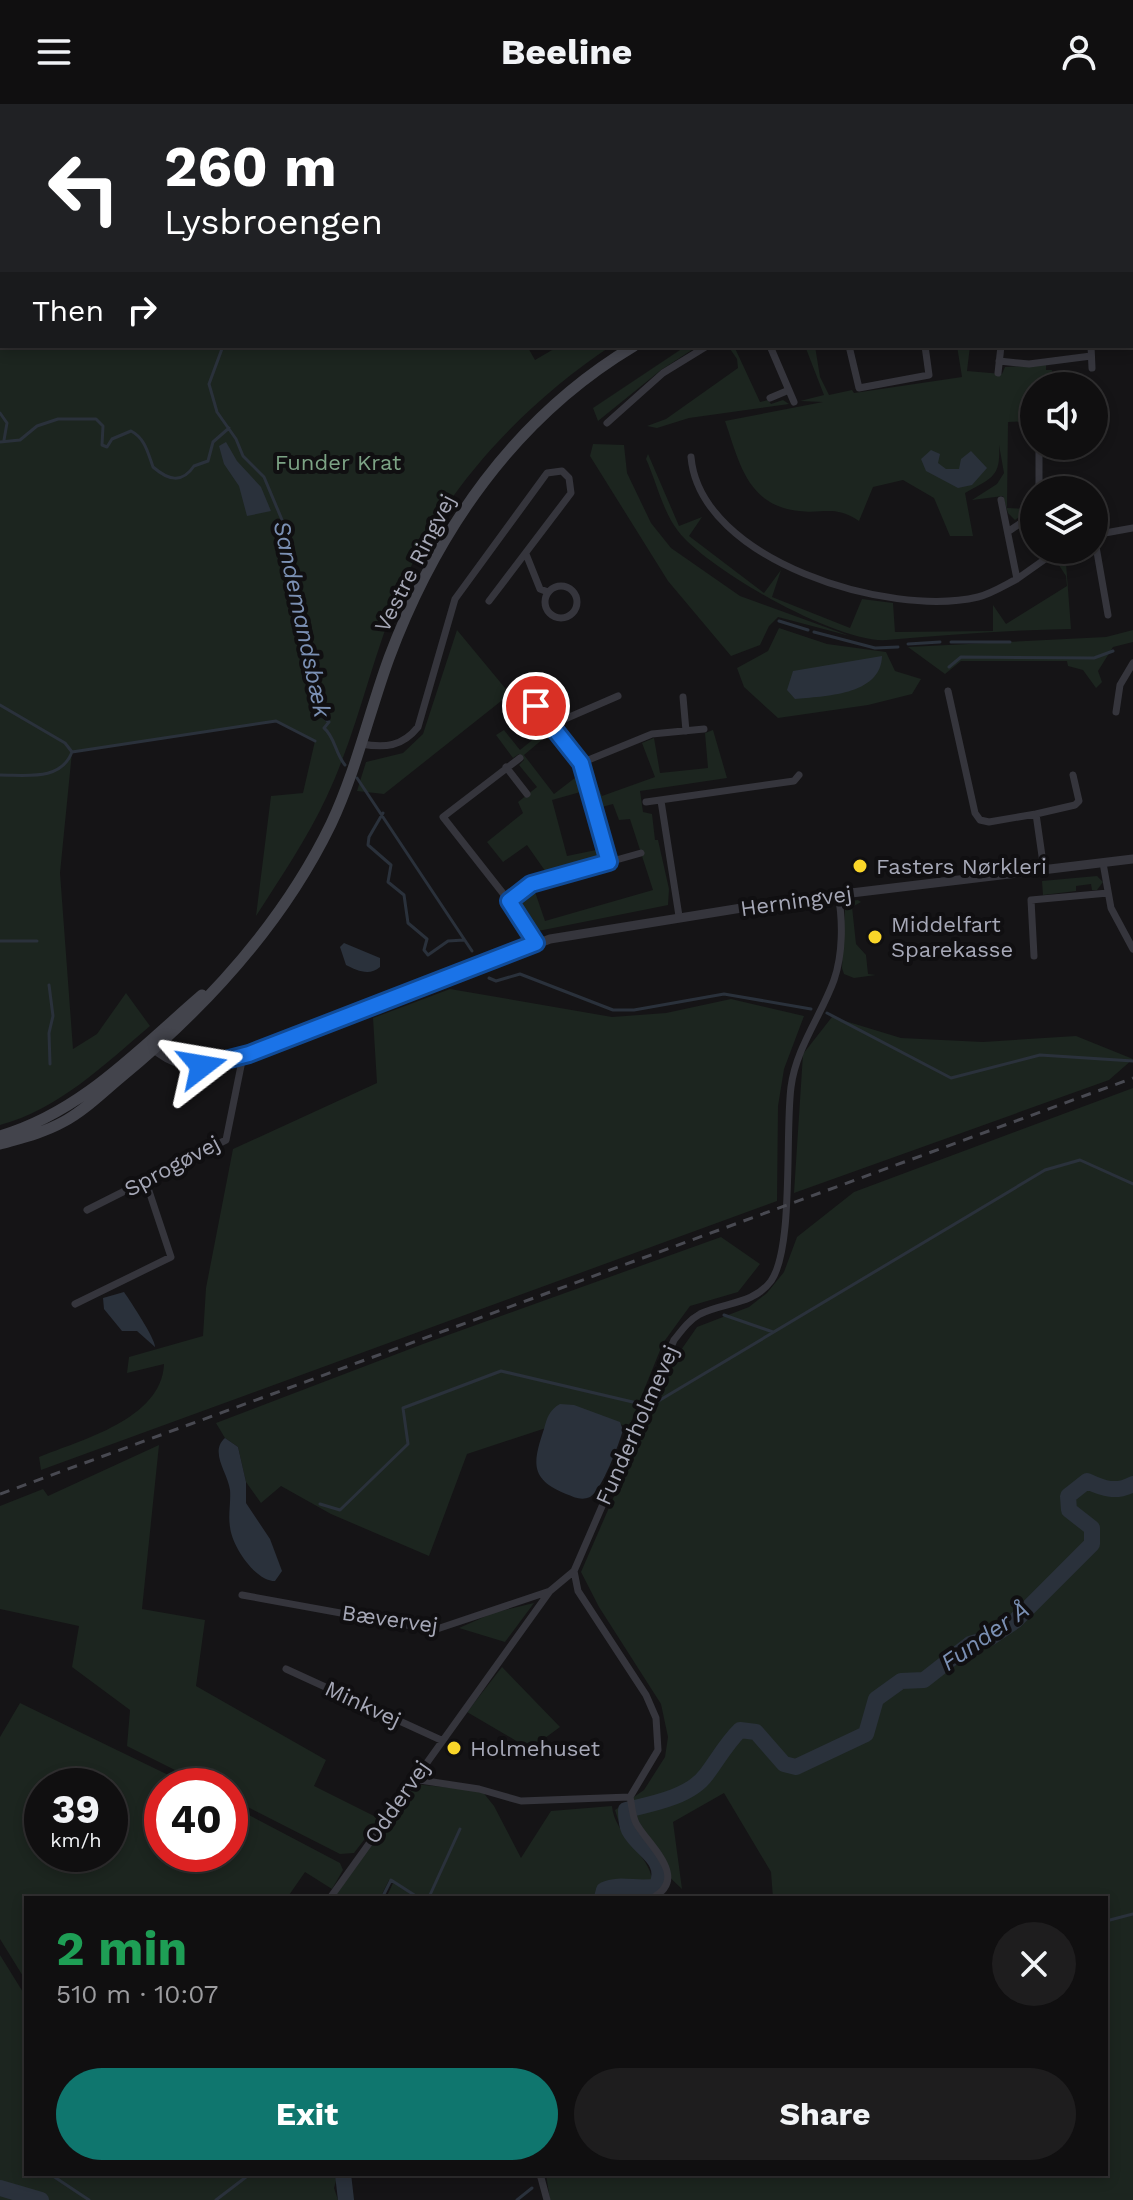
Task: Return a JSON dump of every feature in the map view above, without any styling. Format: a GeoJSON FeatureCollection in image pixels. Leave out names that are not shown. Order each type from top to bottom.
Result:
{"type":"FeatureCollection","features":[{"type":"Feature","properties":{"kind":"main road","name":"Vestre Ringvej"},"geometry":{"type":"LineString","coordinates":[[152,1047],[229,971],[262,933],[305,871],[331,823],[409,608],[465,505],[522,435],[568,392],[631,348]]}},
{"type":"Feature","properties":{"kind":"main road"},"geometry":{"type":"LineString","coordinates":[[0,1136],[28,1127],[76,1102],[152,1047]]}},
{"type":"Feature","properties":{"kind":"main road"},"geometry":{"type":"LineString","coordinates":[[0,1144],[63,1122],[152,1047]]}},
{"type":"Feature","properties":{"kind":"street"},"geometry":{"type":"LineString","coordinates":[[607,423],[663,373],[704,348]]}},
{"type":"Feature","properties":{"kind":"street"},"geometry":{"type":"LineString","coordinates":[[771,348],[794,402]]}},
{"type":"Feature","properties":{"kind":"street"},"geometry":{"type":"LineString","coordinates":[[849,348],[859,388],[929,375],[925,348]]}},
{"type":"Feature","properties":{"kind":"street"},"geometry":{"type":"LineString","coordinates":[[998,373],[1001,348]]}},
{"type":"Feature","properties":{"kind":"street"},"geometry":{"type":"LineString","coordinates":[[1091,348],[1092,368]]}},
{"type":"Feature","properties":{"kind":"street"},"geometry":{"type":"LineString","coordinates":[[999,361],[1029,364],[1091,356]]}},
{"type":"Feature","properties":{"kind":"street"},"geometry":{"type":"LineString","coordinates":[[770,398],[789,390]]}},
{"type":"Feature","properties":{"kind":"street"},"geometry":{"type":"LineString","coordinates":[[619,412],[626,422]]}},
{"type":"Feature","properties":{"kind":"street"},"geometry":{"type":"LineString","coordinates":[[691,457],[698,490],[717,513],[782,564],[815,580],[852,592],[926,600],[979,597],[1017,579],[1038,564]]}},
{"type":"Feature","properties":{"kind":"street"},"geometry":{"type":"LineString","coordinates":[[361,744],[396,746],[409,739],[418,727],[455,599],[547,473],[562,471],[569,478],[571,493],[489,601]]}},
{"type":"Feature","properties":{"kind":"street"},"geometry":{"type":"LineString","coordinates":[[1001,500],[1017,579]]}},
{"type":"Feature","properties":{"kind":"street"},"geometry":{"type":"LineString","coordinates":[[1009,531],[1020,524]]}},
{"type":"Feature","properties":{"kind":"street"},"geometry":{"type":"LineString","coordinates":[[1108,532],[1133,528]]}},
{"type":"Feature","properties":{"kind":"street"},"geometry":{"type":"LineString","coordinates":[[526,554],[540,589],[548,592],[560,586],[572,590],[577,603],[574,611],[562,617],[553,616],[545,605],[548,592]]}},
{"type":"Feature","properties":{"kind":"street"},"geometry":{"type":"LineString","coordinates":[[1099,564],[1108,615]]}},
{"type":"Feature","properties":{"kind":"street"},"geometry":{"type":"LineString","coordinates":[[1116,712],[1120,685],[1133,663]]}},
{"type":"Feature","properties":{"kind":"street"},"geometry":{"type":"LineString","coordinates":[[948,691],[975,813],[980,820],[989,822],[1075,805],[1079,801],[1073,775]]}},
{"type":"Feature","properties":{"kind":"street"},"geometry":{"type":"LineString","coordinates":[[551,725],[618,696]]}},
{"type":"Feature","properties":{"kind":"street"},"geometry":{"type":"LineString","coordinates":[[683,697],[686,731]]}},
{"type":"Feature","properties":{"kind":"street"},"geometry":{"type":"LineString","coordinates":[[536,706],[581,763],[609,862]]}},
{"type":"Feature","properties":{"kind":"street"},"geometry":{"type":"LineString","coordinates":[[581,763],[652,734],[704,729]]}},
{"type":"Feature","properties":{"kind":"street"},"geometry":{"type":"LineString","coordinates":[[520,758],[443,817],[509,901],[536,943]]}},
{"type":"Feature","properties":{"kind":"street"},"geometry":{"type":"LineString","coordinates":[[506,767],[527,794]]}},
{"type":"Feature","properties":{"kind":"street"},"geometry":{"type":"LineString","coordinates":[[646,802],[794,781],[799,775]]}},
{"type":"Feature","properties":{"kind":"street"},"geometry":{"type":"LineString","coordinates":[[661,801],[679,916]]}},
{"type":"Feature","properties":{"kind":"street"},"geometry":{"type":"LineString","coordinates":[[1036,814],[1044,870]]}},
{"type":"Feature","properties":{"kind":"street"},"geometry":{"type":"LineString","coordinates":[[509,901],[531,884],[641,853]]}},
{"type":"Feature","properties":{"kind":"street","name":"Herningvej"},"geometry":{"type":"LineString","coordinates":[[152,1047],[163,1057],[186,1066],[220,1064],[536,943],[679,916],[1133,859]]}},
{"type":"Feature","properties":{"kind":"street"},"geometry":{"type":"LineString","coordinates":[[1103,863],[1111,908],[1133,949]]}},
{"type":"Feature","properties":{"kind":"street"},"geometry":{"type":"LineString","coordinates":[[1034,956],[1031,900],[1108,893]]}},
{"type":"Feature","properties":{"kind":"street","name":"Funderholmevej"},"geometry":{"type":"LineString","coordinates":[[574,1571],[674,1340],[701,1314],[745,1300],[759,1292],[771,1281],[779,1263],[785,1237],[791,1086],[798,1059],[838,964],[838,894]]}},
{"type":"Feature","properties":{"kind":"street","name":"Sprogøvej"},"geometry":{"type":"LineString","coordinates":[[87,1210],[226,1140],[243,1056]]}},
{"type":"Feature","properties":{"kind":"street"},"geometry":{"type":"LineString","coordinates":[[75,1304],[171,1257],[146,1182]]}},
{"type":"Feature","properties":{"kind":"street"},"geometry":{"type":"LineString","coordinates":[[574,1571],[578,1591],[646,1695],[656,1718],[660,1735],[654,1763],[630,1797],[636,1823],[666,1862],[668,1875],[664,1888],[654,1896]]}},
{"type":"Feature","properties":{"kind":"street","name":"Bævervej"},"geometry":{"type":"LineString","coordinates":[[242,1595],[434,1630],[550,1591],[574,1571]]}},
{"type":"Feature","properties":{"kind":"street","name":"Oddervej"},"geometry":{"type":"LineString","coordinates":[[331,1896],[550,1591]]}},
{"type":"Feature","properties":{"kind":"street","name":"Minkvej"},"geometry":{"type":"LineString","coordinates":[[286,1669],[441,1740]]}},
{"type":"Feature","properties":{"kind":"street"},"geometry":{"type":"LineString","coordinates":[[413,1779],[479,1789],[521,1801],[630,1797]]}},
{"type":"Feature","properties":{"kind":"street"},"geometry":{"type":"LineString","coordinates":[[541,2176],[547,2200]]}},
{"type":"Feature","properties":{"kind":"green space","name":"Funder Krat"},"geometry":{"type":"Polygon","coordinates":[[[0,348],[528,348],[535,360],[556,348],[608,348],[515,424],[460,487],[436,522],[398,596],[338,772],[302,843],[256,916],[271,796],[303,793],[315,741],[276,721],[72,752],[60,873],[73,1049],[97,1034],[126,993],[150,1026],[61,1097],[42,1109],[0,1125],[0,348]]]}},
{"type":"Feature","properties":{"kind":"green space"},"geometry":{"type":"Polygon","coordinates":[[[683,348],[695,348],[661,370],[598,421],[593,408],[683,348]]]}},
{"type":"Feature","properties":{"kind":"green space"},"geometry":{"type":"Polygon","coordinates":[[[729,348],[735,348],[760,402],[768,400],[771,404],[783,400],[789,404],[689,418],[657,428],[647,426],[666,419],[738,368],[737,359],[729,348]]]}},
{"type":"Feature","properties":{"kind":"green space"},"geometry":{"type":"Polygon","coordinates":[[[806,348],[815,348],[820,377],[829,395],[962,377],[957,348],[970,348],[967,371],[1002,374],[1005,367],[1046,365],[1046,370],[1052,370],[1020,372],[1020,422],[1008,422],[1007,508],[1020,509],[1020,517],[1015,520],[1008,513],[1003,496],[972,500],[997,484],[1004,473],[999,445],[998,464],[993,475],[965,493],[973,536],[950,536],[934,498],[903,480],[873,487],[859,521],[843,513],[799,511],[767,500],[756,491],[741,466],[725,421],[823,402],[800,401],[824,395],[806,348]]]}},
{"type":"Feature","properties":{"kind":"green space"},"geometry":{"type":"Polygon","coordinates":[[[593,444],[624,445],[627,473],[651,523],[671,548],[740,596],[850,636],[778,617],[769,626],[760,645],[731,656],[668,581],[590,456],[593,444]]]}},
{"type":"Feature","properties":{"kind":"green space"},"geometry":{"type":"Polygon","coordinates":[[[648,454],[679,526],[702,517],[689,536],[764,593],[781,570],[772,597],[850,628],[862,599],[893,603],[895,632],[993,631],[993,605],[1006,624],[1067,586],[1066,576],[1058,564],[1066,564],[1071,629],[887,640],[865,638],[808,618],[745,584],[694,547],[668,515],[646,459],[648,454]]]}},
{"type":"Feature","properties":{"kind":"green space"},"geometry":{"type":"Polygon","coordinates":[[[779,628],[827,644],[886,652],[895,671],[921,679],[912,694],[868,705],[778,718],[744,687],[737,668],[768,651],[779,628]]]}},
{"type":"Feature","properties":{"kind":"green space"},"geometry":{"type":"Polygon","coordinates":[[[457,630],[510,694],[384,794],[357,791],[366,762],[403,753],[423,734],[457,630]]]}},
{"type":"Feature","properties":{"kind":"green space"},"geometry":{"type":"Polygon","coordinates":[[[1133,630],[1133,642],[1113,647],[1098,671],[1102,682],[1096,688],[1083,670],[1068,666],[1067,661],[961,661],[945,674],[908,647],[1106,637],[1133,630]]]}},
{"type":"Feature","properties":{"kind":"green space"},"geometry":{"type":"Polygon","coordinates":[[[547,728],[550,733],[524,755],[554,794],[580,774],[584,791],[552,800],[567,856],[601,849],[600,860],[548,875],[527,845],[503,862],[487,842],[523,813],[518,802],[537,787],[519,765],[524,760],[519,754],[513,758],[496,735],[504,730],[520,750],[547,728]]]}},
{"type":"Feature","properties":{"kind":"green space"},"geometry":{"type":"Polygon","coordinates":[[[713,730],[727,778],[640,791],[643,812],[652,814],[655,840],[658,840],[669,889],[668,905],[538,931],[518,906],[523,896],[534,889],[545,921],[653,890],[630,819],[619,820],[613,804],[598,808],[589,766],[602,796],[655,777],[642,743],[654,738],[660,773],[708,768],[705,733],[713,730]]]}},
{"type":"Feature","properties":{"kind":"green space"},"geometry":{"type":"Polygon","coordinates":[[[1097,876],[1103,882],[1097,890],[1092,890],[1091,884],[1076,886],[1076,891],[1043,895],[1042,881],[1097,876]]]}},
{"type":"Feature","properties":{"kind":"green space"},"geometry":{"type":"Polygon","coordinates":[[[849,901],[861,902],[852,907],[856,944],[866,955],[868,974],[876,975],[854,978],[844,974],[842,968],[845,908],[849,901]]]}},
{"type":"Feature","properties":{"kind":"green space"},"geometry":{"type":"Polygon","coordinates":[[[450,989],[612,1017],[666,1013],[731,999],[804,1016],[784,1069],[778,1106],[777,1201],[41,1470],[39,1457],[116,1425],[150,1399],[160,1383],[164,1364],[127,1373],[129,1357],[203,1336],[206,1288],[233,1149],[377,1083],[373,1018],[450,989]]]}},
{"type":"Feature","properties":{"kind":"green space"},"geometry":{"type":"Polygon","coordinates":[[[832,1017],[901,1038],[983,1042],[1076,1036],[1133,1059],[1109,1080],[794,1193],[803,1054],[832,1017]]]}},
{"type":"Feature","properties":{"kind":"green space"},"geometry":{"type":"Polygon","coordinates":[[[1133,1088],[1133,2200],[550,2200],[546,2176],[1108,2176],[1108,1896],[773,1896],[771,1872],[724,1793],[673,1822],[682,1889],[622,1832],[615,1810],[644,1790],[665,1757],[668,1737],[661,1704],[599,1607],[581,1572],[672,1363],[697,1327],[749,1307],[767,1293],[784,1272],[797,1237],[854,1192],[1133,1088]]]}},
{"type":"Feature","properties":{"kind":"green space"},"geometry":{"type":"Polygon","coordinates":[[[721,1237],[760,1264],[738,1292],[690,1306],[663,1343],[629,1427],[558,1406],[549,1427],[467,1454],[429,1556],[331,1514],[281,1486],[261,1503],[246,1482],[238,1447],[225,1438],[216,1423],[423,1344],[721,1237]]]}},
{"type":"Feature","properties":{"kind":"green space"},"geometry":{"type":"Polygon","coordinates":[[[159,1445],[142,1609],[205,1620],[196,1686],[326,1760],[314,1786],[380,1819],[354,1853],[340,1854],[248,1807],[248,1768],[171,1768],[127,1746],[130,1710],[72,1667],[79,1626],[0,1609],[0,1506],[43,1489],[48,1496],[159,1445]]]}},
{"type":"Feature","properties":{"kind":"green space"},"geometry":{"type":"Polygon","coordinates":[[[534,1603],[505,1642],[459,1628],[493,1613],[534,1603]]]}},
{"type":"Feature","properties":{"kind":"green space"},"geometry":{"type":"Polygon","coordinates":[[[502,1667],[560,1727],[530,1749],[467,1712],[502,1667]]]}},
{"type":"Feature","properties":{"kind":"green space"},"geometry":{"type":"Polygon","coordinates":[[[20,1703],[154,1768],[144,1768],[144,1872],[248,1872],[248,1814],[340,1863],[343,1870],[332,1889],[305,1872],[288,1896],[24,1896],[24,1978],[0,1939],[0,1737],[20,1703]]]}},
{"type":"Feature","properties":{"kind":"green space"},"geometry":{"type":"Polygon","coordinates":[[[414,1784],[482,1791],[494,1806],[521,1858],[551,1811],[612,1806],[620,1828],[651,1874],[651,1882],[640,1885],[615,1879],[599,1890],[598,1896],[387,1896],[393,1883],[389,1880],[381,1896],[334,1896],[414,1784]]]}},
{"type":"Feature","properties":{"kind":"green space"},"geometry":{"type":"Polygon","coordinates":[[[0,1955],[24,1994],[24,2176],[337,2176],[334,2188],[338,2200],[0,2200],[0,1955]]]}},
{"type":"Feature","properties":{"kind":"shaded area"},"geometry":{"type":"Polygon","coordinates":[[[226,442],[237,461],[261,487],[271,511],[247,516],[239,486],[224,464],[219,446],[226,442]]]}},
{"type":"Feature","properties":{"kind":"shaded area"},"geometry":{"type":"Polygon","coordinates":[[[931,450],[940,454],[938,463],[946,469],[959,469],[961,459],[971,451],[987,468],[972,485],[958,488],[926,471],[921,459],[931,450]]]}},
{"type":"Feature","properties":{"kind":"shaded area"},"geometry":{"type":"Polygon","coordinates":[[[882,656],[879,669],[872,679],[849,691],[795,699],[787,690],[793,671],[882,656]]]}},
{"type":"Feature","properties":{"kind":"shaded area"},"geometry":{"type":"Polygon","coordinates":[[[344,943],[380,958],[380,967],[368,972],[346,965],[340,947],[344,943]]]}},
{"type":"Feature","properties":{"kind":"shaded area"},"geometry":{"type":"Polygon","coordinates":[[[124,1292],[155,1347],[137,1331],[122,1331],[104,1309],[103,1298],[124,1292]]]}},
{"type":"Feature","properties":{"kind":"shaded area"},"geometry":{"type":"Polygon","coordinates":[[[560,1404],[574,1405],[620,1422],[623,1430],[605,1476],[595,1493],[587,1498],[581,1499],[554,1488],[545,1482],[537,1468],[536,1460],[546,1421],[560,1404]]]}},
{"type":"Feature","properties":{"kind":"shaded area"},"geometry":{"type":"Polygon","coordinates":[[[225,1438],[238,1447],[246,1482],[246,1503],[270,1539],[282,1571],[275,1581],[252,1569],[232,1535],[229,1483],[219,1456],[225,1438]]]}},
{"type":"Feature","properties":{"kind":"waterway","name":"Sandemandsbæk"},"geometry":{"type":"LineString","coordinates":[[222,348],[209,384],[217,412],[236,439],[243,456],[264,477],[285,527],[322,716],[329,722],[324,728],[345,765]]}},
{"type":"Feature","properties":{"kind":"waterway"},"geometry":{"type":"LineString","coordinates":[[0,413],[7,423],[4,440]]}},
{"type":"Feature","properties":{"kind":"waterway"},"geometry":{"type":"LineString","coordinates":[[0,442],[20,440],[37,426],[58,419],[96,419],[103,426],[102,445],[107,447],[112,439],[131,431],[143,442],[153,467],[164,475],[180,478],[194,466],[208,461],[213,442],[229,428]]}},
{"type":"Feature","properties":{"kind":"waterway"},"geometry":{"type":"LineString","coordinates":[[779,621],[808,630]]}},
{"type":"Feature","properties":{"kind":"waterway"},"geometry":{"type":"LineString","coordinates":[[814,632],[875,648],[898,647]]}},
{"type":"Feature","properties":{"kind":"waterway"},"geometry":{"type":"LineString","coordinates":[[908,644],[940,642]]}},
{"type":"Feature","properties":{"kind":"waterway"},"geometry":{"type":"LineString","coordinates":[[951,642],[1010,642]]}},
{"type":"Feature","properties":{"kind":"waterway"},"geometry":{"type":"LineString","coordinates":[[949,667],[961,657],[1094,658],[1113,651]]}},
{"type":"Feature","properties":{"kind":"waterway"},"geometry":{"type":"LineString","coordinates":[[0,705],[65,743],[72,752],[276,721],[315,741]]}},
{"type":"Feature","properties":{"kind":"waterway"},"geometry":{"type":"LineString","coordinates":[[0,775],[52,772],[60,768],[72,752]]}},
{"type":"Feature","properties":{"kind":"waterway"},"geometry":{"type":"LineString","coordinates":[[357,778],[472,951]]}},
{"type":"Feature","properties":{"kind":"waterway"},"geometry":{"type":"LineString","coordinates":[[383,813],[369,837],[368,845],[391,865],[388,882],[404,895],[408,923],[427,939],[424,950],[428,955],[448,941],[464,940]]}},
{"type":"Feature","properties":{"kind":"waterway"},"geometry":{"type":"LineString","coordinates":[[0,941],[37,941]]}},
{"type":"Feature","properties":{"kind":"waterway"},"geometry":{"type":"LineString","coordinates":[[489,978],[496,981],[520,974],[613,1010],[634,1010],[724,994],[811,1009]]}},
{"type":"Feature","properties":{"kind":"waterway"},"geometry":{"type":"LineString","coordinates":[[49,985],[53,1016],[49,1033],[50,1064]]}},
{"type":"Feature","properties":{"kind":"waterway"},"geometry":{"type":"LineString","coordinates":[[827,1013],[951,1078],[1040,1055],[1133,1061]]}},
{"type":"Feature","properties":{"kind":"waterway"},"geometry":{"type":"LineString","coordinates":[[655,1403],[1045,1170],[1080,1160],[1133,1184]]}},
{"type":"Feature","properties":{"kind":"waterway"},"geometry":{"type":"LineString","coordinates":[[724,1315],[773,1332]]}},
{"type":"Feature","properties":{"kind":"waterway"},"geometry":{"type":"LineString","coordinates":[[320,1504],[340,1510],[408,1444],[403,1408],[501,1371],[637,1403]]}},
{"type":"Feature","properties":{"kind":"waterway","name":"Funder Å"},"geometry":{"type":"LineString","coordinates":[[602,1896],[604,1890],[610,1888],[657,1886],[659,1868],[629,1830],[626,1810],[669,1798],[699,1783],[740,1730],[756,1732],[784,1764],[796,1767],[866,1734],[876,1699],[901,1681],[924,1680],[970,1644],[990,1638],[1015,1621],[1092,1544],[1092,1528],[1069,1510],[1068,1496],[1087,1481],[1110,1489],[1133,1484]]}},
{"type":"Feature","properties":{"kind":"waterway"},"geometry":{"type":"LineString","coordinates":[[428,1896],[460,1829]]}},
{"type":"Feature","properties":{"kind":"waterway"},"geometry":{"type":"LineString","coordinates":[[383,1896],[391,1880],[416,1896]]}},
{"type":"Feature","properties":{"kind":"waterway"},"geometry":{"type":"LineString","coordinates":[[1108,1920],[1133,1914]]}},
{"type":"Feature","properties":{"kind":"waterway"},"geometry":{"type":"LineString","coordinates":[[53,2176],[89,2200]]}},
{"type":"Feature","properties":{"kind":"waterway"},"geometry":{"type":"LineString","coordinates":[[216,2200],[247,2176]]}},
{"type":"Feature","properties":{"kind":"waterway","name":"Funder Å"},"geometry":{"type":"LineString","coordinates":[[343,2176],[346,2200]]}},
{"type":"Feature","properties":{"kind":"waterway","name":"Funder Å"},"geometry":{"type":"LineString","coordinates":[[0,2188],[41,2200]]}},
{"type":"Feature","properties":{"kind":"waterway"},"geometry":{"type":"LineString","coordinates":[[517,2200],[532,2188]]}},
{"type":"Feature","properties":{"kind":"railway"},"geometry":{"type":"LineString","coordinates":[[0,1494],[1133,1078]]}},
{"type":"Feature","properties":{"kind":"place","name":"Fasters Nørkleri"},"geometry":{"type":"Point","coordinates":[860,866]}},
{"type":"Feature","properties":{"kind":"place","name":"Middelfart Sparekasse"},"geometry":{"type":"Point","coordinates":[875,937]}},
{"type":"Feature","properties":{"kind":"place","name":"Holmehuset"},"geometry":{"type":"Point","coordinates":[454,1748]}},
{"type":"Feature","properties":{"kind":"route"},"geometry":{"type":"LineString","coordinates":[[202,1066],[220,1064],[249,1054],[536,943],[530,929],[509,901],[531,884],[609,862],[581,763],[536,706]]}}]}
